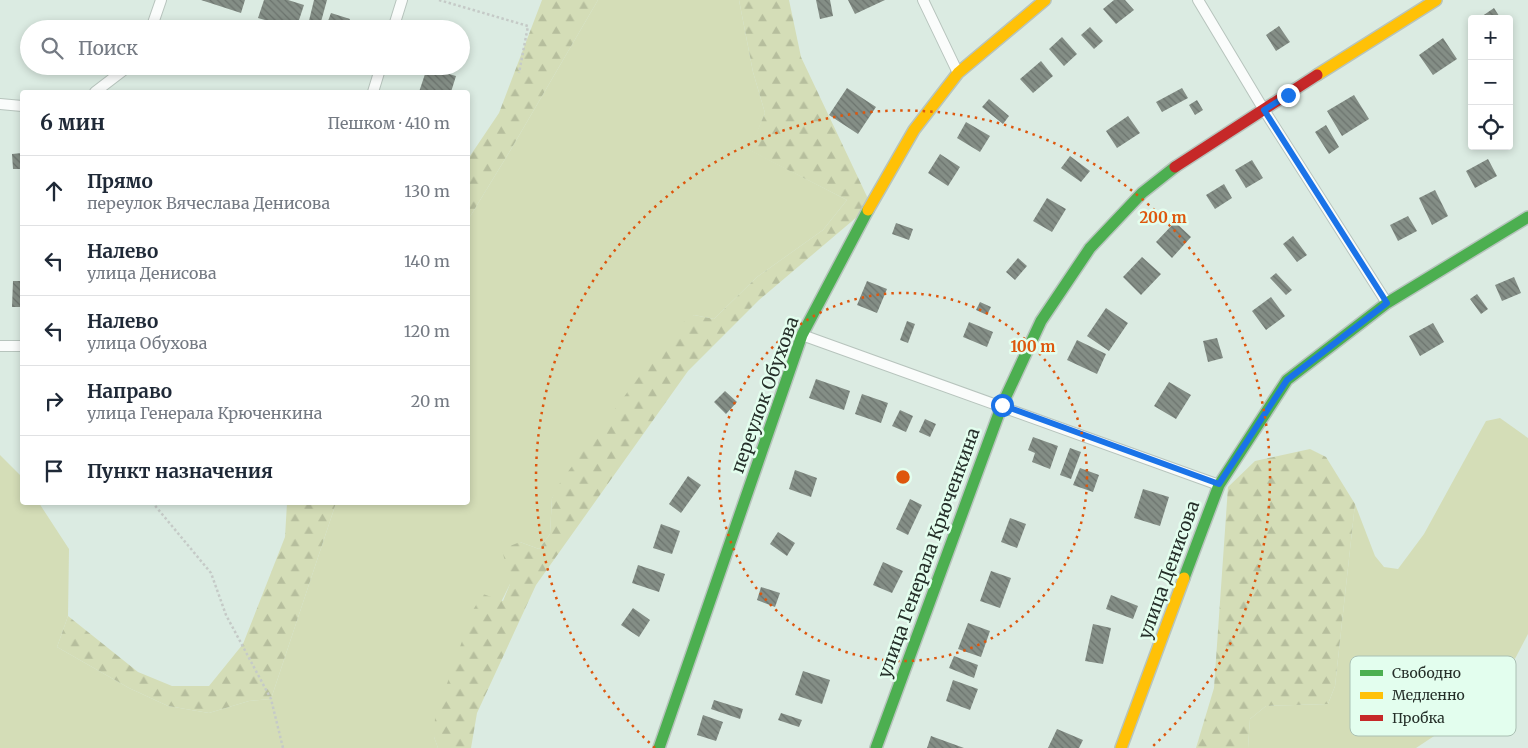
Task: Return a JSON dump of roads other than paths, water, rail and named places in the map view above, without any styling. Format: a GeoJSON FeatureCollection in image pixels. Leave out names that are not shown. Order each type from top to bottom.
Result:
{"type":"FeatureCollection","features":[{"type":"Feature","properties":{"kind":"street"},"geometry":{"type":"LineString","coordinates":[[154,20],[161,0]]}},
{"type":"Feature","properties":{"kind":"street"},"geometry":{"type":"LineString","coordinates":[[396,20],[402,0]]}},
{"type":"Feature","properties":{"kind":"street"},"geometry":{"type":"LineString","coordinates":[[923,0],[958,73]]}},
{"type":"Feature","properties":{"kind":"street","name":"переулок Обухова"},"geometry":{"type":"LineString","coordinates":[[659,748],[802,335],[871,205],[914,130],[958,73],[1045,0]]}},
{"type":"Feature","properties":{"kind":"street"},"geometry":{"type":"LineString","coordinates":[[1198,0],[1264,110],[1387,303]]}},
{"type":"Feature","properties":{"kind":"street","name":"улица Генерала Крюченкина"},"geometry":{"type":"LineString","coordinates":[[876,748],[1002,405],[1041,321],[1090,248],[1142,193],[1185,159],[1436,0]]}},
{"type":"Feature","properties":{"kind":"street"},"geometry":{"type":"LineString","coordinates":[[98,90],[117,75]]}},
{"type":"Feature","properties":{"kind":"street"},"geometry":{"type":"LineString","coordinates":[[374,90],[378,75]]}},
{"type":"Feature","properties":{"kind":"street"},"geometry":{"type":"LineString","coordinates":[[0,104],[20,106]]}},
{"type":"Feature","properties":{"kind":"street","name":"улица Денисова"},"geometry":{"type":"LineString","coordinates":[[1122,748],[1219,484],[1287,380],[1387,303],[1528,217]]}},
{"type":"Feature","properties":{"kind":"street"},"geometry":{"type":"LineString","coordinates":[[802,335],[1219,484]]}},
{"type":"Feature","properties":{"kind":"street"},"geometry":{"type":"LineString","coordinates":[[0,346],[20,346]]}}]}
